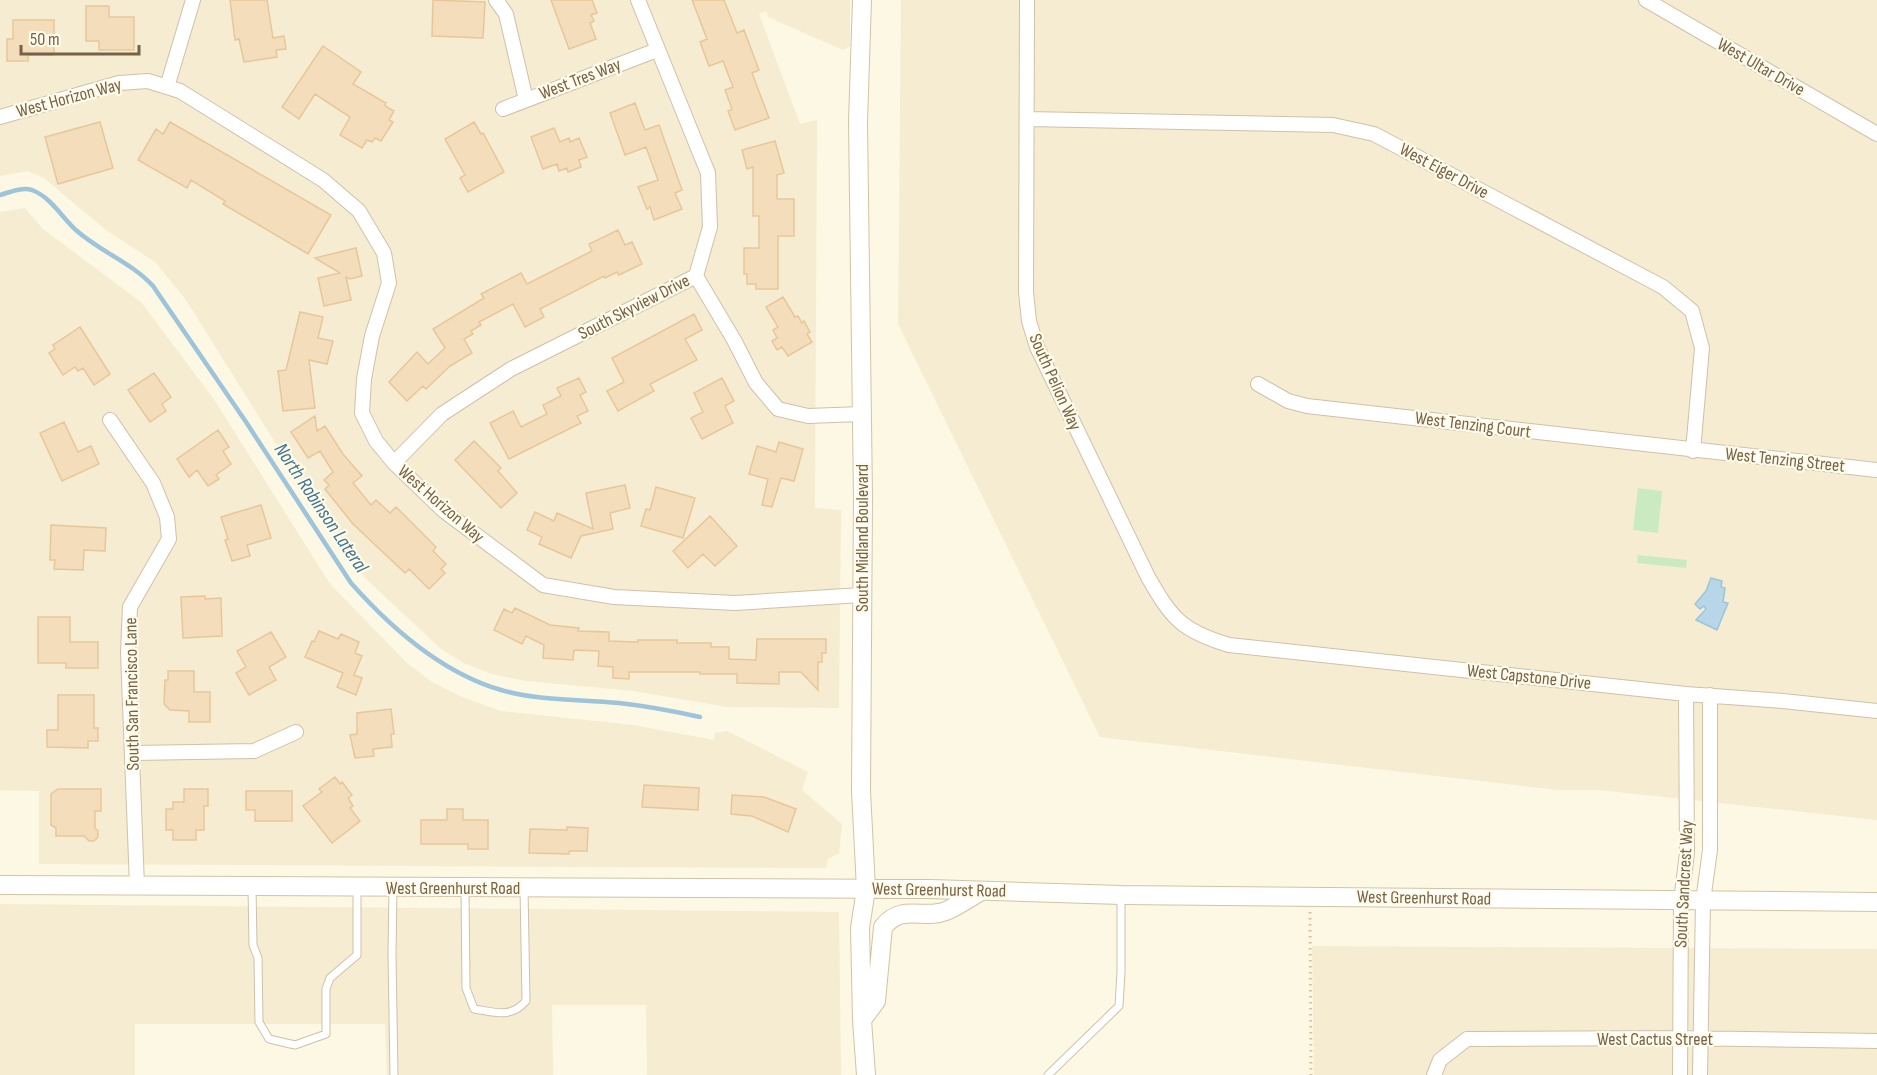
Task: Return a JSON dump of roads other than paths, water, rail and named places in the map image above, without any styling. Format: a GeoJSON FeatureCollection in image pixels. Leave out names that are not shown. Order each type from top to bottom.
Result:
{"type":"FeatureCollection","features":[{"type":"Feature","properties":{"kind":"main road","name":"South Midland Boulevard"},"geometry":{"type":"LineString","coordinates":[[862,0],[858,122],[861,791],[866,889],[860,928],[866,1075]]}},
{"type":"Feature","properties":{"kind":"main road","name":"West Greenhurst Road"},"geometry":{"type":"LineString","coordinates":[[0,885],[982,890],[1121,895],[1877,902]]}},
{"type":"Feature","properties":{"kind":"main road"},"geometry":{"type":"LineString","coordinates":[[862,1020],[876,1001],[883,927],[890,918],[903,914],[945,912],[982,890]]}},
{"type":"Feature","properties":{"kind":"street"},"geometry":{"type":"LineString","coordinates":[[167,87],[193,0]]}},
{"type":"Feature","properties":{"kind":"street"},"geometry":{"type":"LineString","coordinates":[[496,0],[506,14],[526,100]]}},
{"type":"Feature","properties":{"kind":"street","name":"South Skyview Drive"},"geometry":{"type":"LineString","coordinates":[[394,463],[442,414],[511,369],[696,276],[710,227],[708,173],[638,0]]}},
{"type":"Feature","properties":{"kind":"street","name":"South Pelion Way"},"geometry":{"type":"LineString","coordinates":[[1027,0],[1026,292],[1029,321],[1037,347],[1148,577],[1166,609],[1185,627]]}},
{"type":"Feature","properties":{"kind":"street","name":"West Ultar Drive"},"geometry":{"type":"LineString","coordinates":[[1646,0],[1877,134]]}},
{"type":"Feature","properties":{"kind":"street","name":"West Tres Way"},"geometry":{"type":"LineString","coordinates":[[503,109],[657,50]]}},
{"type":"Feature","properties":{"kind":"street","name":"West Horizon Way"},"geometry":{"type":"LineString","coordinates":[[0,117],[119,83],[148,81],[180,91],[323,180],[359,211],[384,253],[389,283],[372,336],[364,379],[362,413],[376,441],[394,463],[444,511],[543,585],[614,597],[735,603],[861,595]]}},
{"type":"Feature","properties":{"kind":"street","name":"West Eiger Drive"},"geometry":{"type":"LineString","coordinates":[[1027,119],[1333,125],[1374,134],[1663,287],[1692,311],[1702,348],[1693,451]]}},
{"type":"Feature","properties":{"kind":"street"},"geometry":{"type":"LineString","coordinates":[[696,276],[734,340],[756,383],[778,409],[808,416],[861,414]]}},
{"type":"Feature","properties":{"kind":"street","name":"West Tenzing Court"},"geometry":{"type":"LineString","coordinates":[[1258,384],[1287,401],[1306,406],[1693,451]]}},
{"type":"Feature","properties":{"kind":"street","name":"South San Francisco Lane"},"geometry":{"type":"LineString","coordinates":[[110,420],[153,483],[167,517],[169,539],[130,607],[128,653],[134,753],[137,886]]}},
{"type":"Feature","properties":{"kind":"street","name":"West Tenzing Street"},"geometry":{"type":"LineString","coordinates":[[1693,451],[1877,470]]}},
{"type":"Feature","properties":{"kind":"street","name":"West Capstone Drive"},"geometry":{"type":"LineString","coordinates":[[1185,627],[1206,638],[1229,645],[1686,694],[1877,711]]}},
{"type":"Feature","properties":{"kind":"street","name":"South Sandcrest Way"},"geometry":{"type":"LineString","coordinates":[[1680,1075],[1681,901],[1687,853],[1686,694]]}},
{"type":"Feature","properties":{"kind":"street","name":"South Sandcrest Way"},"geometry":{"type":"LineString","coordinates":[[1700,1075],[1703,901],[1710,850],[1710,695]]}},
{"type":"Feature","properties":{"kind":"street"},"geometry":{"type":"LineString","coordinates":[[134,753],[254,751],[296,732]]}},
{"type":"Feature","properties":{"kind":"street","name":"West Cactus Street"},"geometry":{"type":"LineString","coordinates":[[1434,1075],[1440,1060],[1467,1039],[1680,1038],[1877,1041]]}},
{"type":"Feature","properties":{"kind":"lane"},"geometry":{"type":"LineString","coordinates":[[252,887],[253,945],[258,958],[259,1022],[269,1039],[295,1045],[326,1034],[326,989],[330,978],[357,955],[357,887]]}},
{"type":"Feature","properties":{"kind":"lane"},"geometry":{"type":"LineString","coordinates":[[393,887],[394,1075]]}},
{"type":"Feature","properties":{"kind":"lane"},"geometry":{"type":"LineString","coordinates":[[465,888],[466,988],[474,1009],[505,1013],[517,1011],[526,1001],[524,888]]}},
{"type":"Feature","properties":{"kind":"lane"},"geometry":{"type":"LineString","coordinates":[[1048,1075],[1119,1006],[1121,895]]}},
{"type":"Feature","properties":{"kind":"water"},"geometry":{"type":"Polygon","coordinates":[[[1711,578],[1722,581],[1721,587],[1725,588],[1723,602],[1728,603],[1717,630],[1696,620],[1706,609],[1704,606],[1700,609],[1695,604],[1706,591],[1711,578]]]}},
{"type":"Feature","properties":{"kind":"waterway","name":"North Robinson Lateral"},"geometry":{"type":"LineString","coordinates":[[0,195],[24,189],[39,193],[77,231],[136,271],[153,286],[246,422],[351,583],[383,616],[419,647],[458,672],[515,694],[629,704],[700,717]]}}]}
